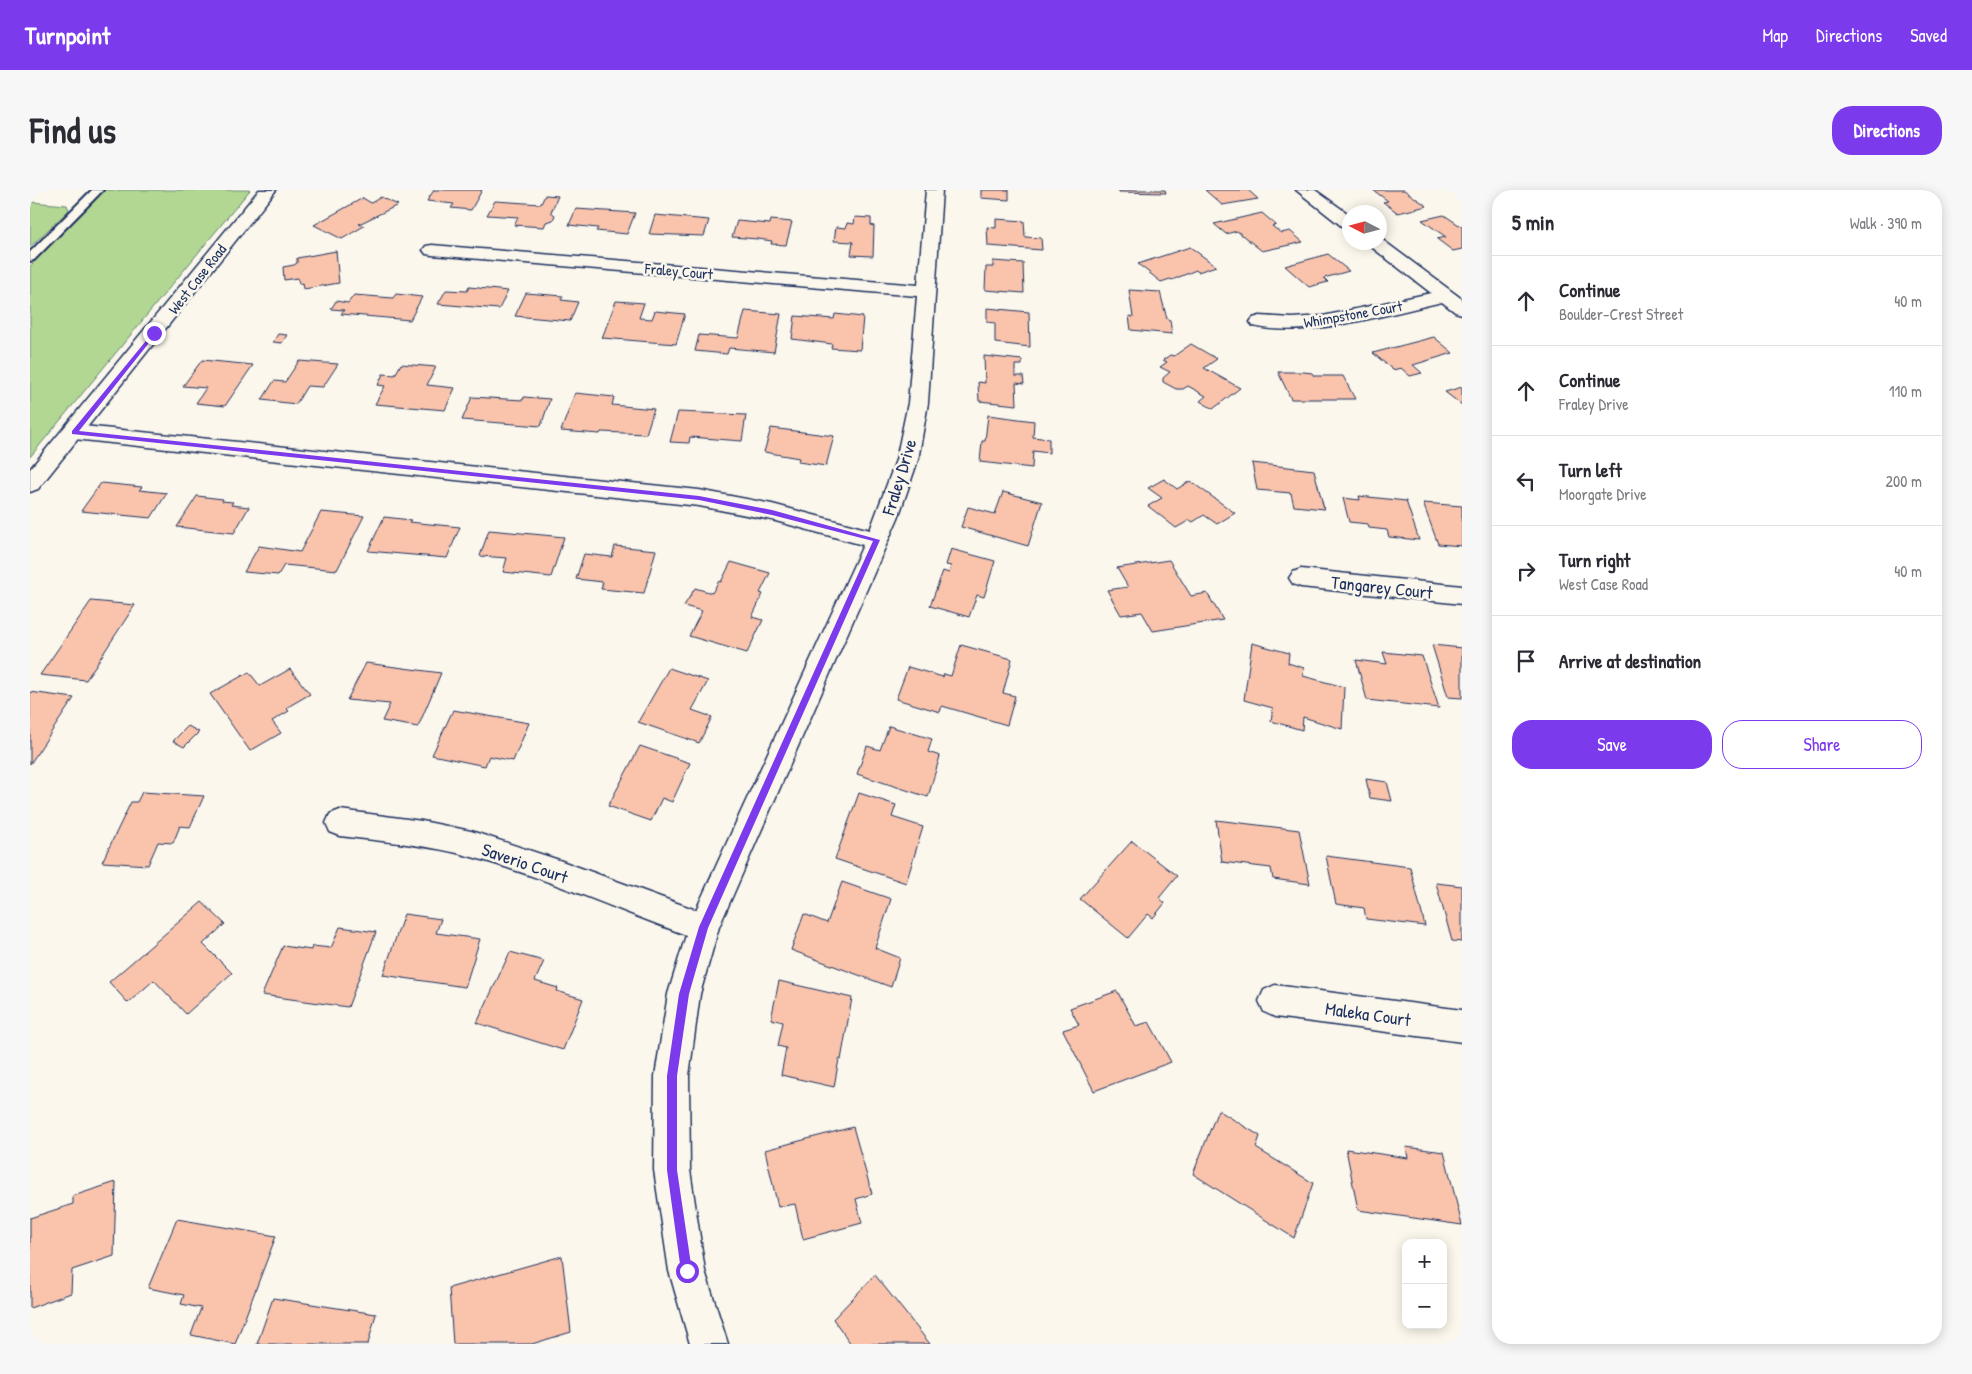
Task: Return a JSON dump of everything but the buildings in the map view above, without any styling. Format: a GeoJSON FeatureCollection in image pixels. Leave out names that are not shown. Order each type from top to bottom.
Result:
{"type":"FeatureCollection","features":[{"type":"Feature","properties":{"kind":"street","name":"West Case Road"},"geometry":{"type":"LineString","coordinates":[[30,484],[268,190]]}},
{"type":"Feature","properties":{"kind":"street","name":"Fraley Drive"},"geometry":{"type":"LineString","coordinates":[[709,1344],[687,1271],[672,1170],[672,1076],[684,994],[704,927],[887,518],[909,450],[918,403],[934,190]]}},
{"type":"Feature","properties":{"kind":"street"},"geometry":{"type":"LineString","coordinates":[[1304,190],[1342,218]]}},
{"type":"Feature","properties":{"kind":"street","name":"Fraley Court"},"geometry":{"type":"LineString","coordinates":[[432,250],[926,291]]}},
{"type":"Feature","properties":{"kind":"street"},"geometry":{"type":"LineString","coordinates":[[1385,250],[1462,308]]}},
{"type":"Feature","properties":{"kind":"street","name":"Whimpstone Court"},"geometry":{"type":"LineString","coordinates":[[1260,322],[1292,324],[1323,322],[1445,296]]}},
{"type":"Feature","properties":{"kind":"street"},"geometry":{"type":"LineString","coordinates":[[74,432],[699,498],[772,512],[877,540]]}},
{"type":"Feature","properties":{"kind":"street","name":"Tangarey Court"},"geometry":{"type":"LineString","coordinates":[[1301,578],[1462,595]]}},
{"type":"Feature","properties":{"kind":"street","name":"Saverio Court"},"geometry":{"type":"LineString","coordinates":[[340,823],[410,832],[469,844],[530,863],[704,927]]}},
{"type":"Feature","properties":{"kind":"street","name":"Maleka Court"},"geometry":{"type":"LineString","coordinates":[[1275,1001],[1462,1026]]}},
{"type":"Feature","properties":{"kind":"lane"},"geometry":{"type":"LineString","coordinates":[[30,258],[98,190]]}},
{"type":"Feature","properties":{"kind":"green space"},"geometry":{"type":"Polygon","coordinates":[[[105,190],[250,190],[30,457],[30,266],[105,190]]]}},
{"type":"Feature","properties":{"kind":"green space"},"geometry":{"type":"Polygon","coordinates":[[[30,202],[67,205],[69,210],[30,247],[30,202]]]}},
{"type":"Feature","properties":{"kind":"route"},"geometry":{"type":"LineString","coordinates":[[154,333],[74,432],[699,498],[772,512],[850,531],[877,540],[704,927],[684,994],[672,1076],[672,1170],[687,1271]]}}]}
